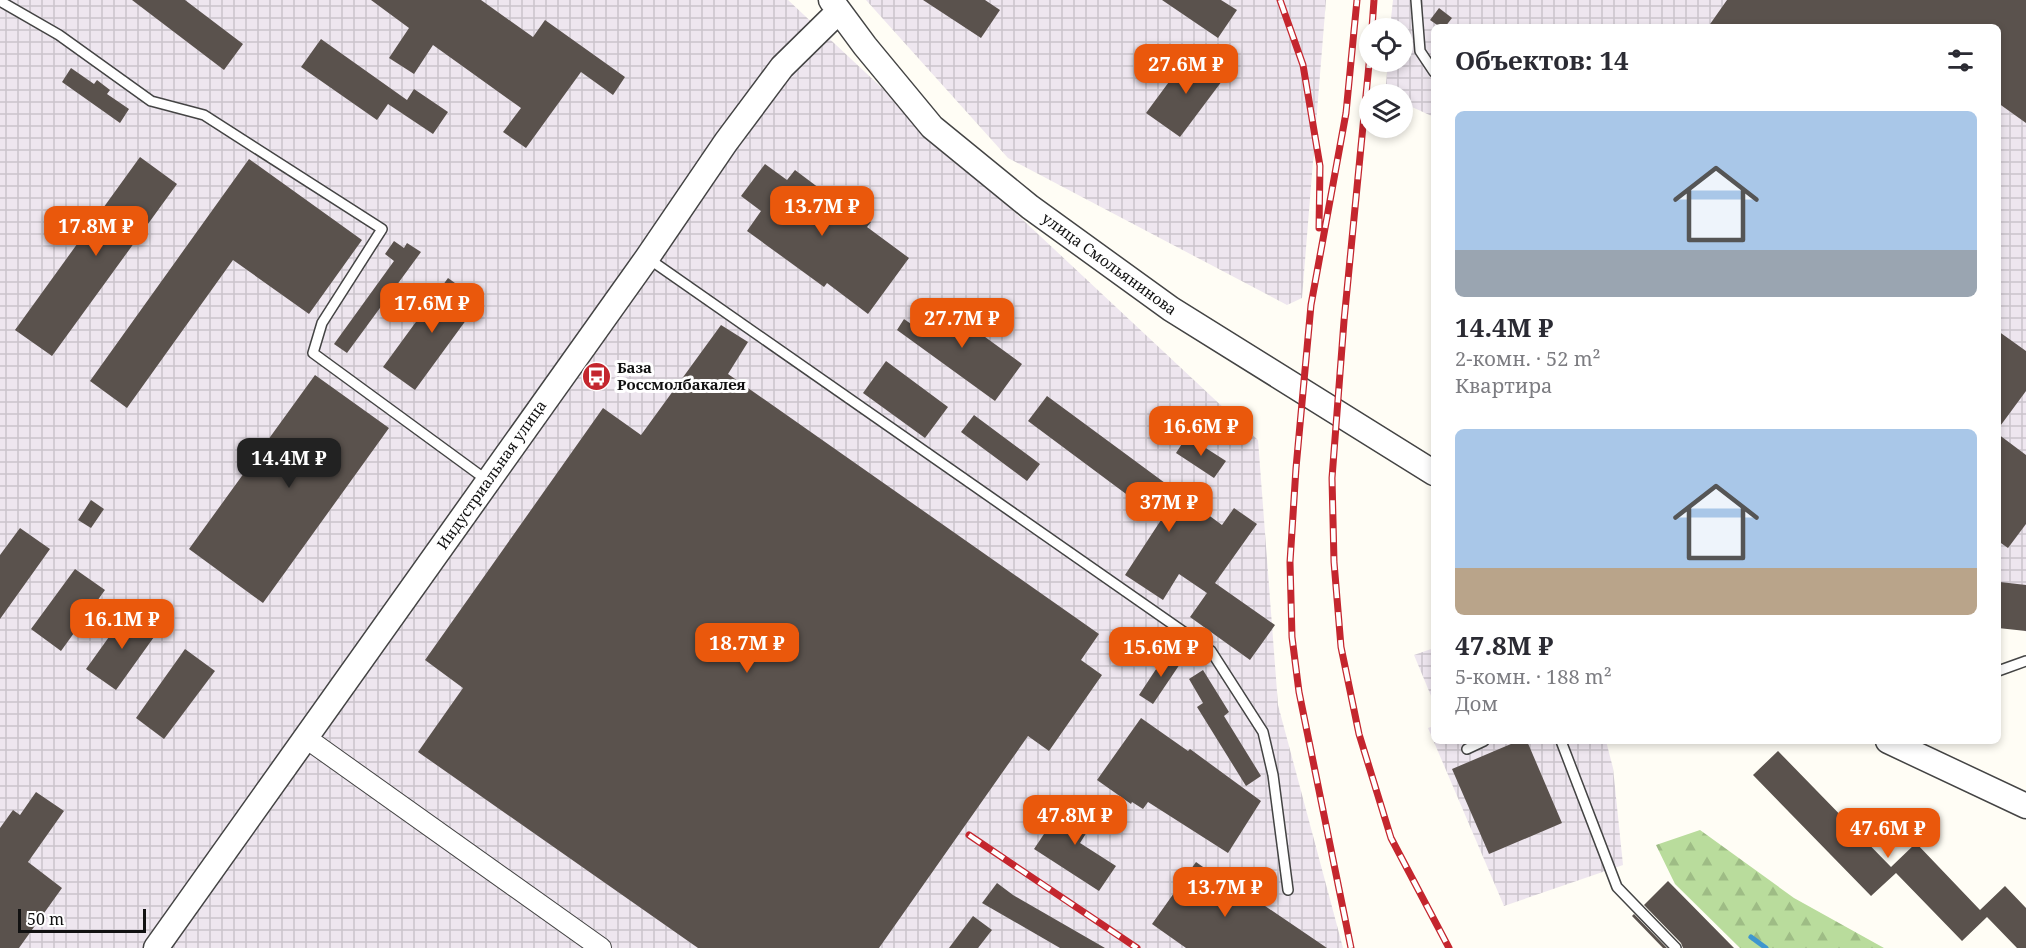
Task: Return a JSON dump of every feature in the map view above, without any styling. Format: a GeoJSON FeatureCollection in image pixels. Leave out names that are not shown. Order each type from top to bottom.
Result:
{"type":"FeatureCollection","features":[{"type":"Feature","properties":{"kind":"street","name":"Индустриальная улица"},"geometry":{"type":"LineString","coordinates":[[156,948],[647,258],[726,142],[782,67],[835,6]]}},
{"type":"Feature","properties":{"kind":"street","name":"улица Смольянинова"},"geometry":{"type":"LineString","coordinates":[[835,6],[932,127],[1030,207],[1171,309],[1431,471]]}},
{"type":"Feature","properties":{"kind":"street"},"geometry":{"type":"LineString","coordinates":[[306,738],[601,948]]}},
{"type":"Feature","properties":{"kind":"street"},"geometry":{"type":"LineString","coordinates":[[1894,744],[2026,806]]}},
{"type":"Feature","properties":{"kind":"lane"},"geometry":{"type":"LineString","coordinates":[[0,1],[59,35],[151,101],[204,115],[382,229],[322,323],[313,353],[488,481]]}},
{"type":"Feature","properties":{"kind":"lane"},"geometry":{"type":"LineString","coordinates":[[1417,2],[1420,51],[1431,68]]}},
{"type":"Feature","properties":{"kind":"lane"},"geometry":{"type":"LineString","coordinates":[[647,258],[1211,651],[1263,732],[1273,775],[1288,890]]}},
{"type":"Feature","properties":{"kind":"lane"},"geometry":{"type":"LineString","coordinates":[[2001,670],[2026,661]]}},
{"type":"Feature","properties":{"kind":"lane"},"geometry":{"type":"LineString","coordinates":[[1467,748],[1477,744]]}},
{"type":"Feature","properties":{"kind":"lane"},"geometry":{"type":"LineString","coordinates":[[1562,744],[1617,887],[1676,948]]}},
{"type":"Feature","properties":{"kind":"shaded area"},"geometry":{"type":"Polygon","coordinates":[[[0,0],[788,0],[1258,440],[1278,705],[1343,948],[0,948],[0,0]]]}},
{"type":"Feature","properties":{"kind":"shaded area"},"geometry":{"type":"Polygon","coordinates":[[[866,0],[1326,0],[1302,298],[1287,305],[1008,158],[866,0]]]}},
{"type":"Feature","properties":{"kind":"shaded area"},"geometry":{"type":"Polygon","coordinates":[[[1393,0],[2026,0],[2026,632],[2001,610],[2001,24],[1431,24],[1431,116],[1413,108],[1413,84],[1386,84],[1387,72],[1413,72],[1413,18],[1391,18],[1393,0]]]}},
{"type":"Feature","properties":{"kind":"shaded area"},"geometry":{"type":"Polygon","coordinates":[[[1431,649],[1431,696],[1414,655],[1431,649]]]}},
{"type":"Feature","properties":{"kind":"shaded area"},"geometry":{"type":"Polygon","coordinates":[[[1435,744],[1607,744],[1613,768],[1623,865],[1504,906],[1435,744]]]}},
{"type":"Feature","properties":{"kind":"green space"},"geometry":{"type":"Polygon","coordinates":[[[1700,830],[1794,898],[1884,948],[1740,948],[1675,884],[1656,845],[1700,830]]]}},
{"type":"Feature","properties":{"kind":"building"},"geometry":{"type":"Polygon","coordinates":[[[132,0],[185,0],[243,44],[224,70],[132,0]]]}},
{"type":"Feature","properties":{"kind":"building"},"geometry":{"type":"Polygon","coordinates":[[[371,0],[481,0],[533,37],[545,20],[625,77],[613,95],[581,72],[526,148],[503,132],[521,108],[433,45],[414,74],[389,58],[409,28],[371,0]]]}},
{"type":"Feature","properties":{"kind":"building"},"geometry":{"type":"Polygon","coordinates":[[[923,0],[985,0],[1000,10],[981,38],[923,0]]]}},
{"type":"Feature","properties":{"kind":"building"},"geometry":{"type":"Polygon","coordinates":[[[1162,0],[1221,0],[1237,10],[1218,38],[1162,0]]]}},
{"type":"Feature","properties":{"kind":"building"},"geometry":{"type":"Polygon","coordinates":[[[1727,0],[2026,0],[2026,123],[2001,105],[2001,24],[1710,24],[1727,0]]]}},
{"type":"Feature","properties":{"kind":"building"},"geometry":{"type":"Polygon","coordinates":[[[1439,8],[1452,18],[1447,24],[1436,24],[1430,20],[1439,8]]]}},
{"type":"Feature","properties":{"kind":"building"},"geometry":{"type":"Polygon","coordinates":[[[321,39],[407,100],[414,89],[448,112],[433,134],[388,104],[377,120],[301,67],[321,39]]]}},
{"type":"Feature","properties":{"kind":"building"},"geometry":{"type":"Polygon","coordinates":[[[1191,52],[1225,77],[1180,137],[1146,113],[1191,52]]]}},
{"type":"Feature","properties":{"kind":"building"},"geometry":{"type":"Polygon","coordinates":[[[71,68],[94,84],[97,80],[110,90],[107,94],[129,109],[120,123],[62,82],[71,68]]]}},
{"type":"Feature","properties":{"kind":"building"},"geometry":{"type":"Polygon","coordinates":[[[140,157],[177,184],[52,356],[15,330],[140,157]]]}},
{"type":"Feature","properties":{"kind":"building"},"geometry":{"type":"Polygon","coordinates":[[[249,159],[362,240],[309,314],[233,260],[127,408],[90,381],[249,159]]]}},
{"type":"Feature","properties":{"kind":"building"},"geometry":{"type":"Polygon","coordinates":[[[765,164],[787,180],[795,170],[855,215],[857,212],[871,222],[867,227],[909,258],[868,314],[827,283],[824,287],[747,231],[761,211],[741,196],[765,164]]]}},
{"type":"Feature","properties":{"kind":"building"},"geometry":{"type":"Polygon","coordinates":[[[394,241],[404,248],[407,243],[421,252],[347,353],[334,344],[394,261],[385,254],[394,241]]]}},
{"type":"Feature","properties":{"kind":"building"},"geometry":{"type":"Polygon","coordinates":[[[448,278],[480,301],[415,390],[383,367],[448,278]]]}},
{"type":"Feature","properties":{"kind":"building"},"geometry":{"type":"Polygon","coordinates":[[[933,299],[1022,364],[995,401],[897,330],[904,319],[914,326],[933,299]]]}},
{"type":"Feature","properties":{"kind":"building"},"geometry":{"type":"Polygon","coordinates":[[[721,325],[748,342],[728,374],[1099,634],[1081,660],[1102,675],[1049,751],[1028,736],[879,948],[698,948],[418,752],[463,688],[425,660],[603,408],[641,435],[721,325]]]}},
{"type":"Feature","properties":{"kind":"building"},"geometry":{"type":"Polygon","coordinates":[[[2001,333],[2026,351],[2026,391],[2001,425],[2001,333]]]}},
{"type":"Feature","properties":{"kind":"building"},"geometry":{"type":"Polygon","coordinates":[[[886,361],[948,407],[925,438],[863,393],[886,361]]]}},
{"type":"Feature","properties":{"kind":"building"},"geometry":{"type":"Polygon","coordinates":[[[315,375],[389,428],[263,603],[189,549],[315,375]]]}},
{"type":"Feature","properties":{"kind":"building"},"geometry":{"type":"Polygon","coordinates":[[[1047,396],[1222,525],[1234,508],[1257,524],[1215,583],[1275,625],[1250,660],[1190,617],[1207,593],[1179,574],[1163,600],[1125,575],[1161,520],[1028,421],[1047,396]]]}},
{"type":"Feature","properties":{"kind":"building"},"geometry":{"type":"Polygon","coordinates":[[[974,415],[1040,464],[1027,481],[961,432],[974,415]]]}},
{"type":"Feature","properties":{"kind":"building"},"geometry":{"type":"Polygon","coordinates":[[[1187,436],[1226,461],[1214,478],[1176,453],[1187,436]]]}},
{"type":"Feature","properties":{"kind":"building"},"geometry":{"type":"Polygon","coordinates":[[[2001,436],[2026,455],[2026,524],[2008,548],[2001,543],[2001,436]]]}},
{"type":"Feature","properties":{"kind":"building"},"geometry":{"type":"Polygon","coordinates":[[[91,500],[104,509],[91,528],[78,520],[91,500]]]}},
{"type":"Feature","properties":{"kind":"building"},"geometry":{"type":"Polygon","coordinates":[[[20,528],[50,549],[0,619],[0,555],[20,528]]]}},
{"type":"Feature","properties":{"kind":"building"},"geometry":{"type":"Polygon","coordinates":[[[75,569],[105,590],[61,651],[31,629],[75,569]]]}},
{"type":"Feature","properties":{"kind":"building"},"geometry":{"type":"Polygon","coordinates":[[[2001,582],[2026,585],[2026,631],[2001,628],[2001,582]]]}},
{"type":"Feature","properties":{"kind":"building"},"geometry":{"type":"Polygon","coordinates":[[[129,609],[159,630],[116,690],[86,669],[129,609]]]}},
{"type":"Feature","properties":{"kind":"building"},"geometry":{"type":"Polygon","coordinates":[[[185,649],[215,671],[164,739],[136,718],[185,649]]]}},
{"type":"Feature","properties":{"kind":"building"},"geometry":{"type":"Polygon","coordinates":[[[1168,651],[1182,661],[1153,704],[1139,695],[1168,651]]]}},
{"type":"Feature","properties":{"kind":"building"},"geometry":{"type":"Polygon","coordinates":[[[1203,670],[1229,712],[1224,716],[1261,776],[1246,786],[1197,707],[1203,703],[1189,679],[1203,670]]]}},
{"type":"Feature","properties":{"kind":"building"},"geometry":{"type":"Polygon","coordinates":[[[1141,718],[1188,751],[1190,749],[1261,801],[1228,853],[1148,802],[1143,809],[1132,802],[1131,804],[1097,780],[1141,718]]]}},
{"type":"Feature","properties":{"kind":"building"},"geometry":{"type":"Polygon","coordinates":[[[1511,744],[1528,744],[1562,823],[1489,854],[1452,769],[1511,744]]]}},
{"type":"Feature","properties":{"kind":"building"},"geometry":{"type":"Polygon","coordinates":[[[1778,751],[1891,867],[1916,843],[1980,910],[2005,886],[2026,908],[2026,948],[2017,948],[1987,917],[1962,941],[1896,873],[1871,896],[1753,775],[1778,751]]]}},
{"type":"Feature","properties":{"kind":"building"},"geometry":{"type":"Polygon","coordinates":[[[36,792],[64,811],[28,862],[62,888],[19,948],[0,948],[0,828],[13,810],[20,815],[36,792]]]}},
{"type":"Feature","properties":{"kind":"building"},"geometry":{"type":"Polygon","coordinates":[[[1068,798],[1097,816],[1080,843],[1116,866],[1099,891],[1034,849],[1068,798]]]}},
{"type":"Feature","properties":{"kind":"building"},"geometry":{"type":"Polygon","coordinates":[[[1196,862],[1244,896],[1246,893],[1327,948],[1186,948],[1152,924],[1196,862]]]}},
{"type":"Feature","properties":{"kind":"building"},"geometry":{"type":"Polygon","coordinates":[[[1668,881],[1734,948],[1683,948],[1681,943],[1644,905],[1668,881]]]}},
{"type":"Feature","properties":{"kind":"building"},"geometry":{"type":"Polygon","coordinates":[[[997,883],[1013,895],[1105,948],[1060,948],[982,903],[997,883]]]}},
{"type":"Feature","properties":{"kind":"building"},"geometry":{"type":"Polygon","coordinates":[[[1634,914],[1667,948],[1663,948],[1632,916],[1634,914]]]}},
{"type":"Feature","properties":{"kind":"building"},"geometry":{"type":"Polygon","coordinates":[[[973,916],[992,930],[978,948],[949,948],[973,916]]]}},
{"type":"Feature","properties":{"kind":"waterway"},"geometry":{"type":"LineString","coordinates":[[1751,937],[1766,948]]}},
{"type":"Feature","properties":{"kind":"railway"},"geometry":{"type":"LineString","coordinates":[[1280,0],[1303,65],[1320,166],[1319,228]]}},
{"type":"Feature","properties":{"kind":"railway"},"geometry":{"type":"LineString","coordinates":[[1351,948],[1299,692],[1292,637],[1290,562],[1311,305],[1346,113],[1357,0]]}},
{"type":"Feature","properties":{"kind":"railway"},"geometry":{"type":"LineString","coordinates":[[1373,18],[1374,0]]}},
{"type":"Feature","properties":{"kind":"railway"},"geometry":{"type":"LineString","coordinates":[[1368,72],[1344,321],[1332,478],[1334,562],[1341,647],[1359,734],[1391,838],[1449,948]]}},
{"type":"Feature","properties":{"kind":"railway"},"geometry":{"type":"LineString","coordinates":[[969,835],[1137,948]]}},
{"type":"Feature","properties":{"kind":"place","name":"База Россмолбакалея"},"geometry":{"type":"Point","coordinates":[596,377]}}]}
